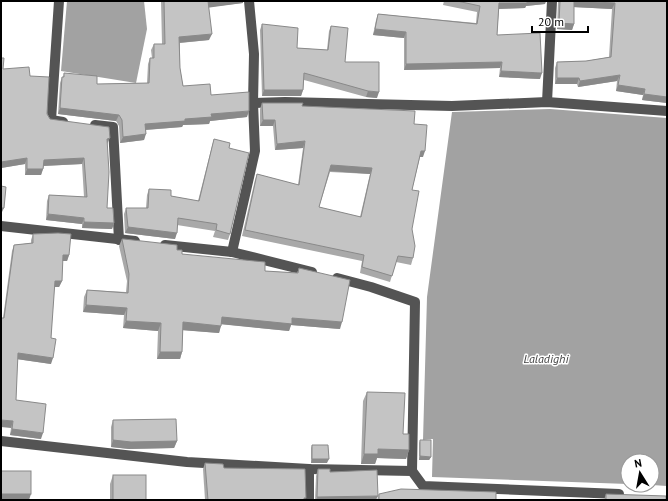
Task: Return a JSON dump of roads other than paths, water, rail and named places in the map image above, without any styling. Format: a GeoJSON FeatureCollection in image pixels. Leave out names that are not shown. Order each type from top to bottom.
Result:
{"type":"FeatureCollection","features":[{"type":"Feature","properties":{"kind":"street"},"geometry":{"type":"LineString","coordinates":[[59,1],[51,120],[113,127],[119,240]]}},
{"type":"Feature","properties":{"kind":"street"},"geometry":{"type":"LineString","coordinates":[[232,252],[256,151],[253,103],[254,54],[249,1]]}},
{"type":"Feature","properties":{"kind":"street"},"geometry":{"type":"LineString","coordinates":[[547,102],[552,1]]}},
{"type":"Feature","properties":{"kind":"street"},"geometry":{"type":"LineString","coordinates":[[253,103],[286,102],[452,106],[547,102],[667,111]]}},
{"type":"Feature","properties":{"kind":"street"},"geometry":{"type":"LineString","coordinates":[[1,226],[232,252],[371,287],[415,302],[412,471],[423,486],[628,495]]}},
{"type":"Feature","properties":{"kind":"street"},"geometry":{"type":"LineString","coordinates":[[1,441],[187,462],[309,469],[412,471]]}},
{"type":"Feature","properties":{"kind":"street"},"geometry":{"type":"LineString","coordinates":[[309,469],[309,500]]}},
{"type":"Feature","properties":{"kind":"water"},"geometry":{"type":"Polygon","coordinates":[[[67,1],[144,1],[147,29],[136,83],[61,71],[67,1]]]}},
{"type":"Feature","properties":{"kind":"water","name":"Laladighi"},"geometry":{"type":"Polygon","coordinates":[[[550,109],[667,118],[667,486],[660,486],[660,453],[620,453],[620,484],[432,477],[433,439],[423,440],[427,297],[452,112],[550,109]]]}}]}
